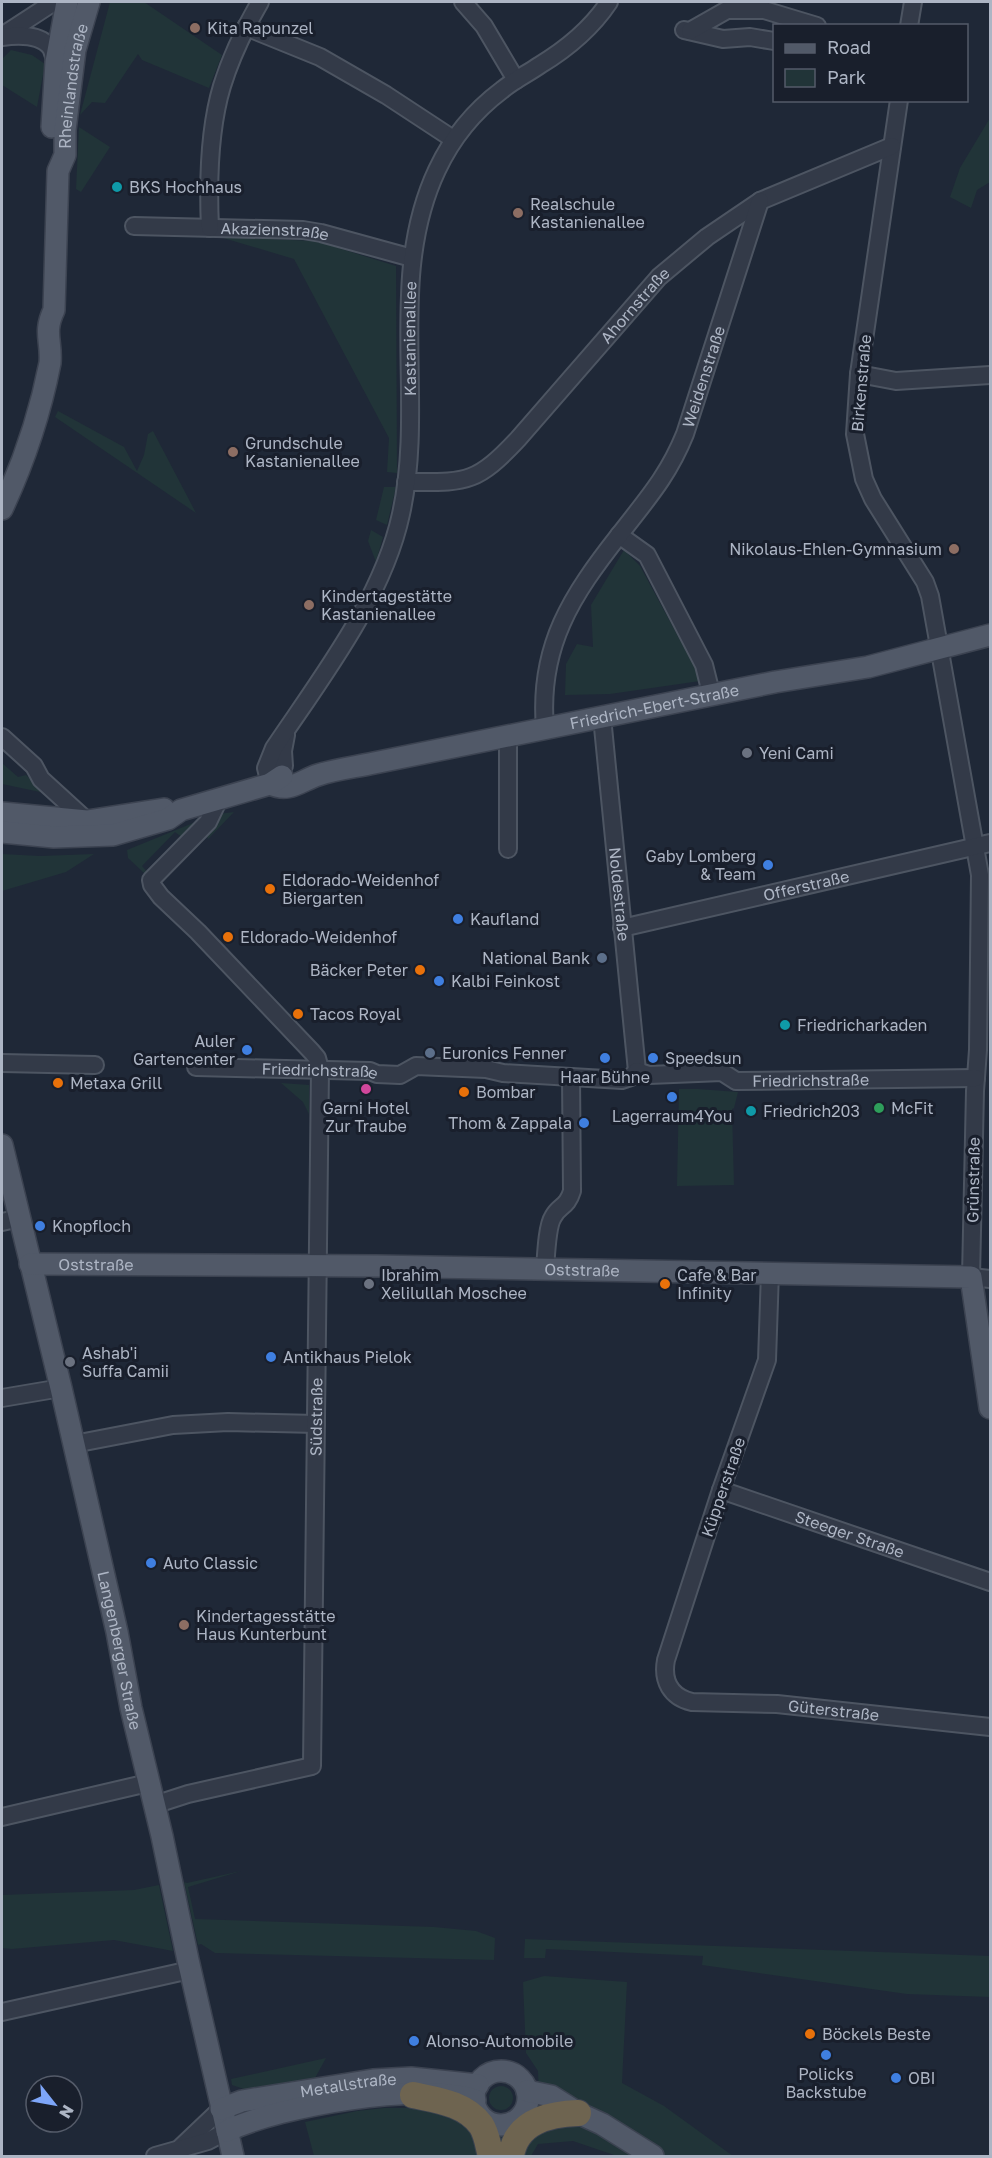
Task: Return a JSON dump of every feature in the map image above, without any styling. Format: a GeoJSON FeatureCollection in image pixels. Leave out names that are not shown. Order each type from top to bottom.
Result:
{"type":"FeatureCollection","features":[{"type":"Feature","properties":{"kind":"highway"},"geometry":{"type":"LineString","coordinates":[[412,2094],[460,2107],[472,2115],[481,2126],[492,2157]]}},
{"type":"Feature","properties":{"kind":"highway"},"geometry":{"type":"LineString","coordinates":[[492,2157],[514,2113]]}},
{"type":"Feature","properties":{"kind":"highway"},"geometry":{"type":"LineString","coordinates":[[507,2157],[506,2143],[514,2113]]}},
{"type":"Feature","properties":{"kind":"highway"},"geometry":{"type":"LineString","coordinates":[[512,2157],[512,2149],[522,2131],[534,2121],[557,2114],[578,2113]]}},
{"type":"Feature","properties":{"kind":"main road","name":"Rheinlandstraße"},"geometry":{"type":"LineString","coordinates":[[58,171],[52,158],[56,62],[68,2]]}},
{"type":"Feature","properties":{"kind":"main road","name":"Rheinlandstraße"},"geometry":{"type":"LineString","coordinates":[[2,508],[19,470],[38,417],[51,354],[60,331],[59,320],[54,310],[58,171],[65,155],[65,130],[75,50],[89,2]]}},
{"type":"Feature","properties":{"kind":"main road","name":"Friedrich-Ebert-Straße"},"geometry":{"type":"LineString","coordinates":[[270,784],[279,789],[300,784],[317,775],[774,682],[868,667],[990,635]]}},
{"type":"Feature","properties":{"kind":"main road","name":"Friedrich-Ebert-Straße"},"geometry":{"type":"LineString","coordinates":[[2,832],[54,837],[113,835],[168,819],[182,810],[270,784],[289,770],[306,770],[317,775]]}},
{"type":"Feature","properties":{"kind":"main road","name":"Friedrich-Ebert-Straße"},"geometry":{"type":"LineString","coordinates":[[2,813],[87,821],[165,809],[182,810]]}},
{"type":"Feature","properties":{"kind":"main road","name":"Langenberger Straße"},"geometry":{"type":"LineString","coordinates":[[2,1145],[10,1220],[30,1264],[61,1388],[233,2157]]}},
{"type":"Feature","properties":{"kind":"main road","name":"Oststraße"},"geometry":{"type":"LineString","coordinates":[[30,1264],[770,1272],[802,1275],[981,1278]]}},
{"type":"Feature","properties":{"kind":"main road","name":"Grünstraße"},"geometry":{"type":"LineString","coordinates":[[981,1278],[990,1408]]}},
{"type":"Feature","properties":{"kind":"main road"},"geometry":{"type":"LineString","coordinates":[[514,2113],[522,2081],[514,2074],[504,2072],[494,2073],[485,2078],[476,2093],[481,2115],[514,2113],[536,2108],[578,2113],[602,2124],[653,2157]]}},
{"type":"Feature","properties":{"kind":"main road","name":"Metallstraße"},"geometry":{"type":"LineString","coordinates":[[221,2109],[242,2101],[373,2080],[411,2078],[476,2093]]}},
{"type":"Feature","properties":{"kind":"main road","name":"Metallstraße"},"geometry":{"type":"LineString","coordinates":[[227,2131],[247,2121],[332,2102],[412,2094],[462,2097],[476,2093]]}},
{"type":"Feature","properties":{"kind":"street"},"geometry":{"type":"LineString","coordinates":[[2,36],[32,2]]}},
{"type":"Feature","properties":{"kind":"street"},"geometry":{"type":"LineString","coordinates":[[2,36],[54,2]]}},
{"type":"Feature","properties":{"kind":"street"},"geometry":{"type":"LineString","coordinates":[[210,228],[208,190],[215,121],[222,87],[246,27],[260,2]]}},
{"type":"Feature","properties":{"kind":"street"},"geometry":{"type":"LineString","coordinates":[[463,2],[484,26],[516,80]]}},
{"type":"Feature","properties":{"kind":"street","name":"Kastanienallee"},"geometry":{"type":"LineString","coordinates":[[270,784],[266,768],[274,748],[348,635],[371,595],[389,556],[401,515],[411,422],[409,314],[412,258],[415,232],[436,171],[466,122],[501,90],[582,35],[596,21],[609,2]]}},
{"type":"Feature","properties":{"kind":"street"},"geometry":{"type":"LineString","coordinates":[[896,2],[911,12]]}},
{"type":"Feature","properties":{"kind":"street"},"geometry":{"type":"LineString","coordinates":[[773,41],[750,37],[723,39],[685,30],[727,10],[764,10],[810,24]]}},
{"type":"Feature","properties":{"kind":"street"},"geometry":{"type":"LineString","coordinates":[[246,27],[312,54],[343,70],[386,95],[453,140]]}},
{"type":"Feature","properties":{"kind":"street"},"geometry":{"type":"LineString","coordinates":[[2,36],[22,34],[39,39],[51,48],[56,62]]}},
{"type":"Feature","properties":{"kind":"street","name":"Birkenstraße"},"geometry":{"type":"LineString","coordinates":[[899,102],[859,374],[855,434],[864,479],[873,499],[925,582],[940,649]]}},
{"type":"Feature","properties":{"kind":"street","name":"Ahornstraße"},"geometry":{"type":"LineString","coordinates":[[406,482],[452,483],[480,474],[497,461],[670,266],[707,237],[760,201],[892,146]]}},
{"type":"Feature","properties":{"kind":"street","name":"Weidenstraße"},"geometry":{"type":"LineString","coordinates":[[545,728],[543,695],[545,674],[557,631],[590,575],[659,485],[674,460],[760,201]]}},
{"type":"Feature","properties":{"kind":"street","name":"Akazienstraße"},"geometry":{"type":"LineString","coordinates":[[134,226],[303,230],[412,258]]}},
{"type":"Feature","properties":{"kind":"street"},"geometry":{"type":"LineString","coordinates":[[859,374],[896,381],[990,375]]}},
{"type":"Feature","properties":{"kind":"street"},"geometry":{"type":"LineString","coordinates":[[619,535],[647,555],[704,664],[709,685]]}},
{"type":"Feature","properties":{"kind":"street","name":"Grünstraße"},"geometry":{"type":"LineString","coordinates":[[940,649],[983,845],[980,875],[985,950],[976,1078],[981,1278]]}},
{"type":"Feature","properties":{"kind":"street","name":"Noldestraße"},"geometry":{"type":"LineString","coordinates":[[602,717],[637,1071]]}},
{"type":"Feature","properties":{"kind":"street","name":"Kastanienallee"},"geometry":{"type":"LineString","coordinates":[[287,728],[283,751],[289,770]]}},
{"type":"Feature","properties":{"kind":"street"},"geometry":{"type":"LineString","coordinates":[[508,735],[508,849]]}},
{"type":"Feature","properties":{"kind":"street"},"geometry":{"type":"LineString","coordinates":[[2,737],[34,766],[41,779],[87,821]]}},
{"type":"Feature","properties":{"kind":"street"},"geometry":{"type":"LineString","coordinates":[[219,799],[207,822],[151,879],[152,885],[317,1058],[320,1069]]}},
{"type":"Feature","properties":{"kind":"street","name":"Offerstraße"},"geometry":{"type":"LineString","coordinates":[[622,928],[827,879],[983,845]]}},
{"type":"Feature","properties":{"kind":"street"},"geometry":{"type":"LineString","coordinates":[[2,1063],[95,1065]]}},
{"type":"Feature","properties":{"kind":"street","name":"Friedrichstraße"},"geometry":{"type":"LineString","coordinates":[[196,1067],[320,1069],[370,1071],[377,1074],[398,1075],[416,1066],[463,1067],[497,1072],[622,1080],[631,1077],[637,1071],[649,1076],[722,1072],[736,1081],[976,1078]]}},
{"type":"Feature","properties":{"kind":"street","name":"Südstraße"},"geometry":{"type":"LineString","coordinates":[[154,1805],[188,1794],[312,1766],[320,1069]]}},
{"type":"Feature","properties":{"kind":"street"},"geometry":{"type":"LineString","coordinates":[[545,1269],[547,1243],[553,1216],[569,1202],[572,1191],[576,1077]]}},
{"type":"Feature","properties":{"kind":"street","name":"Küpperstraße"},"geometry":{"type":"LineString","coordinates":[[676,1696],[665,1680],[666,1660],[721,1490],[767,1360],[770,1272]]}},
{"type":"Feature","properties":{"kind":"street"},"geometry":{"type":"LineString","coordinates":[[2,1398],[61,1388]]}},
{"type":"Feature","properties":{"kind":"street"},"geometry":{"type":"LineString","coordinates":[[74,1444],[173,1425],[228,1422],[316,1424]]}},
{"type":"Feature","properties":{"kind":"street","name":"Steeger Straße"},"geometry":{"type":"LineString","coordinates":[[721,1490],[987,1578]]}},
{"type":"Feature","properties":{"kind":"street","name":"Güterstraße"},"geometry":{"type":"LineString","coordinates":[[676,1696],[692,1702],[777,1704],[990,1727]]}},
{"type":"Feature","properties":{"kind":"street"},"geometry":{"type":"LineString","coordinates":[[2,1817],[148,1783]]}},
{"type":"Feature","properties":{"kind":"street"},"geometry":{"type":"LineString","coordinates":[[2,2012],[190,1970]]}},
{"type":"Feature","properties":{"kind":"street"},"geometry":{"type":"LineString","coordinates":[[178,2150],[221,2109]]}},
{"type":"Feature","properties":{"kind":"street"},"geometry":{"type":"LineString","coordinates":[[155,2157],[208,2141],[227,2131]]}},
{"type":"Feature","properties":{"kind":"green space"},"geometry":{"type":"Polygon","coordinates":[[[110,2],[144,2],[222,55],[209,88],[142,60],[138,54],[105,103],[92,102],[80,115],[110,2]]]}},
{"type":"Feature","properties":{"kind":"green space"},"geometry":{"type":"Polygon","coordinates":[[[11,50],[32,55],[45,64],[37,107],[2,85],[2,59],[11,50]]]}},
{"type":"Feature","properties":{"kind":"green space"},"geometry":{"type":"Polygon","coordinates":[[[990,118],[990,182],[977,190],[971,208],[950,197],[960,168],[990,118]]]}},
{"type":"Feature","properties":{"kind":"green space"},"geometry":{"type":"Polygon","coordinates":[[[79,127],[110,147],[81,192],[76,189],[79,127]]]}},
{"type":"Feature","properties":{"kind":"green space"},"geometry":{"type":"Polygon","coordinates":[[[220,237],[316,241],[396,266],[397,473],[387,472],[389,438],[294,259],[220,237]]]}},
{"type":"Feature","properties":{"kind":"green space"},"geometry":{"type":"Polygon","coordinates":[[[58,411],[124,447],[137,471],[144,455],[148,434],[153,431],[196,513],[55,417],[58,411]]]}},
{"type":"Feature","properties":{"kind":"green space"},"geometry":{"type":"Polygon","coordinates":[[[384,487],[396,487],[387,525],[376,520],[384,487]]]}},
{"type":"Feature","properties":{"kind":"green space"},"geometry":{"type":"Polygon","coordinates":[[[371,530],[383,537],[376,562],[368,541],[371,530]]]}},
{"type":"Feature","properties":{"kind":"green space"},"geometry":{"type":"Polygon","coordinates":[[[624,550],[640,566],[680,640],[707,680],[610,694],[565,695],[566,664],[577,644],[593,647],[591,605],[624,550]]]}},
{"type":"Feature","properties":{"kind":"green space"},"geometry":{"type":"Polygon","coordinates":[[[2,763],[18,777],[26,775],[45,793],[2,784],[2,763]]]}},
{"type":"Feature","properties":{"kind":"green space"},"geometry":{"type":"Polygon","coordinates":[[[234,812],[208,839],[205,832],[218,814],[234,812]]]}},
{"type":"Feature","properties":{"kind":"green space"},"geometry":{"type":"Polygon","coordinates":[[[198,821],[182,837],[175,832],[142,866],[148,873],[145,874],[128,858],[127,850],[198,821]]]}},
{"type":"Feature","properties":{"kind":"green space"},"geometry":{"type":"Polygon","coordinates":[[[2,854],[40,856],[94,854],[66,872],[2,891],[2,854]]]}},
{"type":"Feature","properties":{"kind":"green space"},"geometry":{"type":"Polygon","coordinates":[[[281,1083],[309,1085],[309,1114],[303,1102],[281,1083]]]}},
{"type":"Feature","properties":{"kind":"green space"},"geometry":{"type":"Polygon","coordinates":[[[679,1089],[738,1092],[732,1109],[734,1185],[677,1186],[679,1089]]]}},
{"type":"Feature","properties":{"kind":"green space"},"geometry":{"type":"Polygon","coordinates":[[[241,1871],[188,1887],[195,1919],[434,1927],[476,1931],[495,1938],[494,1960],[215,1953],[201,1944],[198,1945],[184,1882],[241,1871]]]}},
{"type":"Feature","properties":{"kind":"green space"},"geometry":{"type":"Polygon","coordinates":[[[159,1885],[173,1951],[114,1940],[2,1948],[2,1895],[134,1890],[159,1885]]]}},
{"type":"Feature","properties":{"kind":"green space"},"geometry":{"type":"Polygon","coordinates":[[[525,1939],[990,1956],[990,1997],[907,1994],[702,1965],[703,1956],[546,1949],[545,1958],[524,1958],[525,1939]]]}},
{"type":"Feature","properties":{"kind":"green space"},"geometry":{"type":"Polygon","coordinates":[[[544,1976],[627,1982],[622,2083],[664,2106],[733,2156],[617,2156],[573,2141],[538,2144],[531,2156],[314,2156],[305,2122],[357,2111],[384,2108],[443,2108],[478,2137],[524,2138],[540,2126],[538,2071],[526,2053],[523,1982],[544,1976]]]}},
{"type":"Feature","properties":{"kind":"green space"},"geometry":{"type":"Polygon","coordinates":[[[326,2058],[315,2078],[250,2091],[232,2085],[231,2079],[326,2058]]]}},
{"type":"Feature","properties":{"kind":"green space"},"geometry":{"type":"Polygon","coordinates":[[[501,2086],[510,2089],[513,2098],[510,2107],[501,2110],[492,2107],[489,2098],[492,2089],[501,2086]]]}},
{"type":"Feature","properties":{"kind":"place","name":"Kita Rapunzel"},"geometry":{"type":"Point","coordinates":[195,28]}},
{"type":"Feature","properties":{"kind":"place","name":"BKS Hochhaus"},"geometry":{"type":"Point","coordinates":[117,187]}},
{"type":"Feature","properties":{"kind":"place","name":"Realschule Kastanienallee"},"geometry":{"type":"Point","coordinates":[518,213]}},
{"type":"Feature","properties":{"kind":"place","name":"Grundschule Kastanienallee"},"geometry":{"type":"Point","coordinates":[233,452]}},
{"type":"Feature","properties":{"kind":"place","name":"Nikolaus-Ehlen-Gymnasium"},"geometry":{"type":"Point","coordinates":[954,549]}},
{"type":"Feature","properties":{"kind":"place","name":"Kindertagestätte Kastanienallee"},"geometry":{"type":"Point","coordinates":[309,605]}},
{"type":"Feature","properties":{"kind":"place","name":"Yeni Cami"},"geometry":{"type":"Point","coordinates":[747,753]}},
{"type":"Feature","properties":{"kind":"place","name":"Gaby Lomberg & Team"},"geometry":{"type":"Point","coordinates":[768,865]}},
{"type":"Feature","properties":{"kind":"place","name":"Eldorado-Weidenhof Biergarten"},"geometry":{"type":"Point","coordinates":[270,889]}},
{"type":"Feature","properties":{"kind":"place","name":"Kaufland"},"geometry":{"type":"Point","coordinates":[458,919]}},
{"type":"Feature","properties":{"kind":"place","name":"Eldorado-Weidenhof"},"geometry":{"type":"Point","coordinates":[228,937]}},
{"type":"Feature","properties":{"kind":"place","name":"National Bank"},"geometry":{"type":"Point","coordinates":[602,958]}},
{"type":"Feature","properties":{"kind":"place","name":"Bäcker Peter"},"geometry":{"type":"Point","coordinates":[420,970]}},
{"type":"Feature","properties":{"kind":"place","name":"Kalbi Feinkost"},"geometry":{"type":"Point","coordinates":[439,981]}},
{"type":"Feature","properties":{"kind":"place","name":"Tacos Royal"},"geometry":{"type":"Point","coordinates":[298,1014]}},
{"type":"Feature","properties":{"kind":"place","name":"Friedricharkaden"},"geometry":{"type":"Point","coordinates":[785,1025]}},
{"type":"Feature","properties":{"kind":"place","name":"Auler Gartencenter"},"geometry":{"type":"Point","coordinates":[247,1050]}},
{"type":"Feature","properties":{"kind":"place","name":"Euronics Fenner"},"geometry":{"type":"Point","coordinates":[430,1053]}},
{"type":"Feature","properties":{"kind":"place","name":"Haar Bühne"},"geometry":{"type":"Point","coordinates":[605,1058]}},
{"type":"Feature","properties":{"kind":"place","name":"Speedsun"},"geometry":{"type":"Point","coordinates":[653,1058]}},
{"type":"Feature","properties":{"kind":"place","name":"Metaxa Grill"},"geometry":{"type":"Point","coordinates":[58,1083]}},
{"type":"Feature","properties":{"kind":"place","name":"Garni Hotel Zur Traube"},"geometry":{"type":"Point","coordinates":[366,1089]}},
{"type":"Feature","properties":{"kind":"place","name":"Bombar"},"geometry":{"type":"Point","coordinates":[464,1092]}},
{"type":"Feature","properties":{"kind":"place","name":"Lagerraum4You"},"geometry":{"type":"Point","coordinates":[672,1097]}},
{"type":"Feature","properties":{"kind":"place","name":"McFit"},"geometry":{"type":"Point","coordinates":[879,1108]}},
{"type":"Feature","properties":{"kind":"place","name":"Friedrich203"},"geometry":{"type":"Point","coordinates":[751,1111]}},
{"type":"Feature","properties":{"kind":"place","name":"Thom & Zappala"},"geometry":{"type":"Point","coordinates":[584,1123]}},
{"type":"Feature","properties":{"kind":"place","name":"Knopfloch"},"geometry":{"type":"Point","coordinates":[40,1226]}},
{"type":"Feature","properties":{"kind":"place","name":"Ibrahim Xelilullah Moschee"},"geometry":{"type":"Point","coordinates":[369,1284]}},
{"type":"Feature","properties":{"kind":"place","name":"Cafe & Bar Infinity"},"geometry":{"type":"Point","coordinates":[665,1284]}},
{"type":"Feature","properties":{"kind":"place","name":"Antikhaus Pielok"},"geometry":{"type":"Point","coordinates":[271,1357]}},
{"type":"Feature","properties":{"kind":"place","name":"Ashab'i Suffa Camii"},"geometry":{"type":"Point","coordinates":[70,1362]}},
{"type":"Feature","properties":{"kind":"place","name":"Auto Classic"},"geometry":{"type":"Point","coordinates":[151,1563]}},
{"type":"Feature","properties":{"kind":"place","name":"Kindertagesstätte Haus Kunterbunt"},"geometry":{"type":"Point","coordinates":[184,1625]}},
{"type":"Feature","properties":{"kind":"place","name":"Böckels Beste"},"geometry":{"type":"Point","coordinates":[810,2034]}},
{"type":"Feature","properties":{"kind":"place","name":"Alonso-Automobile"},"geometry":{"type":"Point","coordinates":[414,2041]}},
{"type":"Feature","properties":{"kind":"place","name":"Policks Backstube"},"geometry":{"type":"Point","coordinates":[826,2055]}},
{"type":"Feature","properties":{"kind":"place","name":"OBI"},"geometry":{"type":"Point","coordinates":[896,2078]}}]}
